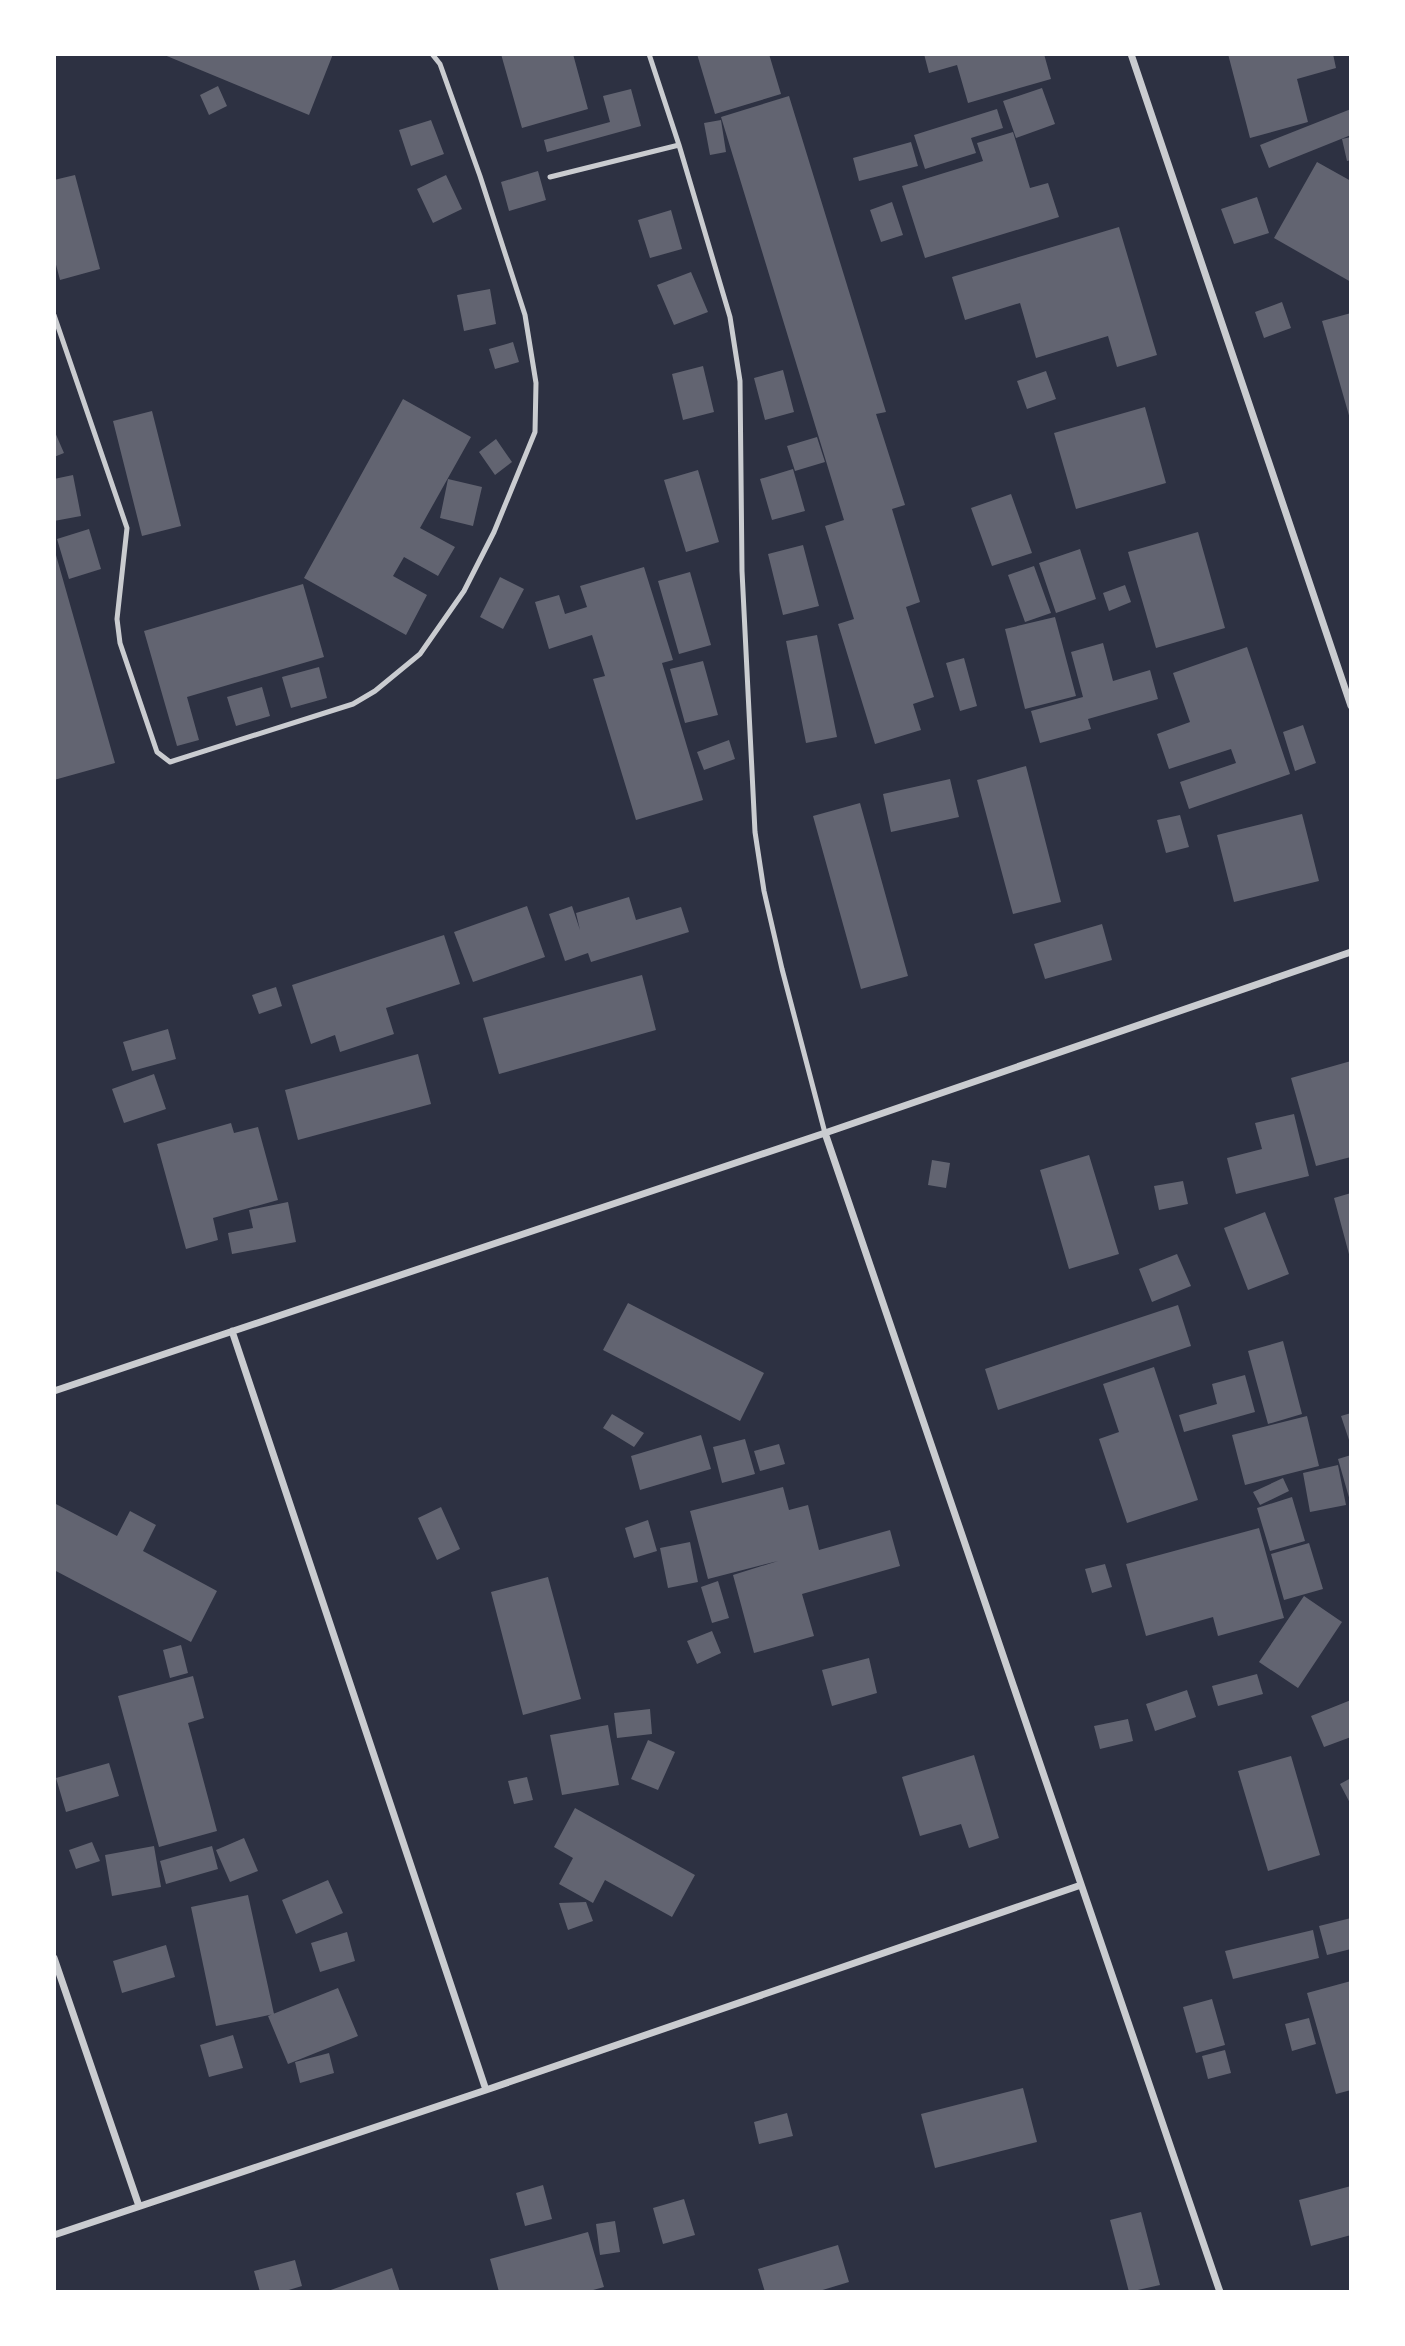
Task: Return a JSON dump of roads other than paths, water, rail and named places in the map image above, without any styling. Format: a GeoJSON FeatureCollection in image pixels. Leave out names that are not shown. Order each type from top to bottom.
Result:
{"type":"FeatureCollection","features":[{"type":"Feature","properties":{"kind":"street"},"geometry":{"type":"LineString","coordinates":[[1131,54],[1351,706]]}},
{"type":"Feature","properties":{"kind":"street"},"geometry":{"type":"LineString","coordinates":[[54,1391],[825,1133],[1351,952]]}},
{"type":"Feature","properties":{"kind":"street"},"geometry":{"type":"LineString","coordinates":[[825,1133],[1220,2292]]}},
{"type":"Feature","properties":{"kind":"street"},"geometry":{"type":"LineString","coordinates":[[232,1331],[486,2090]]}},
{"type":"Feature","properties":{"kind":"street"},"geometry":{"type":"LineString","coordinates":[[54,2235],[486,2090],[1081,1885]]}},
{"type":"Feature","properties":{"kind":"street"},"geometry":{"type":"LineString","coordinates":[[54,1958],[139,2206]]}},
{"type":"Feature","properties":{"kind":"lane"},"geometry":{"type":"LineString","coordinates":[[54,315],[127,528],[117,619],[120,643],[156,752],[170,762],[353,704],[375,691],[420,654],[464,591],[494,533],[535,432],[536,383],[525,315],[480,176],[440,64],[432,54]]}},
{"type":"Feature","properties":{"kind":"lane"},"geometry":{"type":"LineString","coordinates":[[649,54],[730,317],[740,381],[742,570],[755,832],[764,891],[782,969],[825,1133]]}},
{"type":"Feature","properties":{"kind":"lane"},"geometry":{"type":"LineString","coordinates":[[550,177],[679,145]]}}]}
